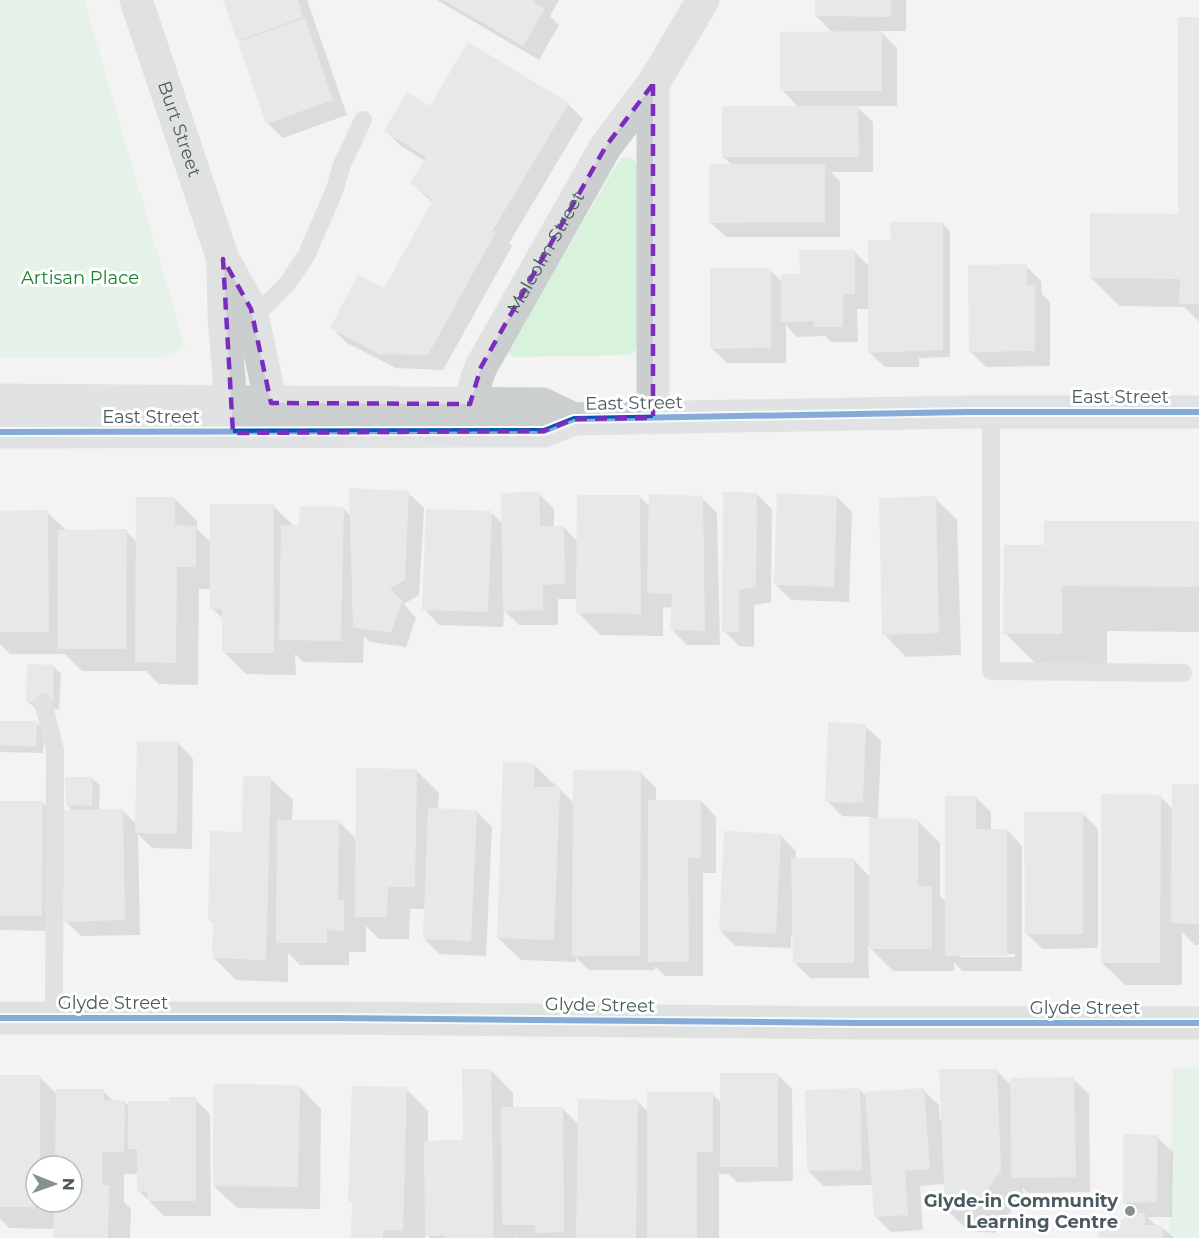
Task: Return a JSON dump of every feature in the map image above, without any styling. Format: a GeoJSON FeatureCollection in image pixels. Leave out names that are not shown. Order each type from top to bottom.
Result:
{"type":"FeatureCollection","features":[{"type":"Feature","properties":{"kind":"street","name":"Burt Street"},"geometry":{"type":"LineString","coordinates":[[136,0],[223,259],[251,309],[273,417]]}},
{"type":"Feature","properties":{"kind":"street","name":"Malcolm Street"},"geometry":{"type":"LineString","coordinates":[[470,418],[474,382],[481,367],[606,146],[653,84],[703,0]]}},
{"type":"Feature","properties":{"kind":"street"},"geometry":{"type":"LineString","coordinates":[[653,84],[653,418]]}},
{"type":"Feature","properties":{"kind":"street","name":"Burt Street"},"geometry":{"type":"LineString","coordinates":[[223,259],[224,315],[232,418]]}},
{"type":"Feature","properties":{"kind":"street","name":"East Street"},"geometry":{"type":"LineString","coordinates":[[0,400],[232,418]]}},
{"type":"Feature","properties":{"kind":"street","name":"East Street"},"geometry":{"type":"LineString","coordinates":[[0,432],[232,418],[470,418],[543,404],[574,419],[991,412],[1199,412]]}},
{"type":"Feature","properties":{"kind":"street","name":"Glyde Street"},"geometry":{"type":"LineString","coordinates":[[0,1018],[1199,1023]]}},
{"type":"Feature","properties":{"kind":"lane"},"geometry":{"type":"LineString","coordinates":[[253,318],[287,284],[306,256],[335,189],[341,167],[363,120]]}},
{"type":"Feature","properties":{"kind":"lane"},"geometry":{"type":"LineString","coordinates":[[991,412],[991,670],[1183,673]]}},
{"type":"Feature","properties":{"kind":"lane"},"geometry":{"type":"LineString","coordinates":[[43,702],[55,750],[54,1018]]}},
{"type":"Feature","properties":{"kind":"highlighted area"},"geometry":{"type":"Polygon","coordinates":[[[653,84],[653,418],[574,419],[544,431],[233,433],[223,259],[251,309],[271,403],[470,404],[481,367],[606,146],[653,84]]]}},
{"type":"Feature","properties":{"kind":"green space","name":"Artisan Place"},"geometry":{"type":"Polygon","coordinates":[[[0,0],[84,0],[185,347],[162,358],[0,358],[0,0]]]}},
{"type":"Feature","properties":{"kind":"green space"},"geometry":{"type":"Polygon","coordinates":[[[623,157],[630,157],[638,164],[637,349],[629,355],[514,357],[507,352],[623,157]]]}},
{"type":"Feature","properties":{"kind":"green space"},"geometry":{"type":"Polygon","coordinates":[[[1173,1068],[1199,1068],[1199,1238],[1169,1238],[1173,1068]]]}},
{"type":"Feature","properties":{"kind":"building"},"geometry":{"type":"Polygon","coordinates":[[[223,0],[298,0],[303,17],[237,41],[223,0]]]}},
{"type":"Feature","properties":{"kind":"building"},"geometry":{"type":"Polygon","coordinates":[[[443,0],[535,0],[534,2],[545,9],[523,46],[443,0]]]}},
{"type":"Feature","properties":{"kind":"building"},"geometry":{"type":"Polygon","coordinates":[[[815,0],[891,0],[891,17],[815,16],[815,0]]]}},
{"type":"Feature","properties":{"kind":"building"},"geometry":{"type":"Polygon","coordinates":[[[1178,17],[1199,17],[1199,304],[1179,304],[1180,279],[1090,278],[1090,213],[1178,214],[1178,17]]]}},
{"type":"Feature","properties":{"kind":"building"},"geometry":{"type":"Polygon","coordinates":[[[305,18],[333,100],[266,124],[238,42],[305,18]]]}},
{"type":"Feature","properties":{"kind":"building"},"geometry":{"type":"Polygon","coordinates":[[[882,31],[882,91],[780,91],[780,32],[882,31]]]}},
{"type":"Feature","properties":{"kind":"building"},"geometry":{"type":"Polygon","coordinates":[[[468,42],[569,103],[491,233],[497,230],[428,355],[379,354],[330,328],[358,275],[384,288],[433,200],[410,184],[426,157],[384,131],[407,92],[430,106],[468,42]]]}},
{"type":"Feature","properties":{"kind":"building"},"geometry":{"type":"Polygon","coordinates":[[[722,106],[858,106],[859,157],[722,157],[722,106]]]}},
{"type":"Feature","properties":{"kind":"building"},"geometry":{"type":"Polygon","coordinates":[[[709,164],[825,164],[825,222],[709,223],[709,164]]]}},
{"type":"Feature","properties":{"kind":"building"},"geometry":{"type":"Polygon","coordinates":[[[890,222],[943,222],[943,350],[868,353],[868,240],[891,240],[890,222]]]}},
{"type":"Feature","properties":{"kind":"building"},"geometry":{"type":"Polygon","coordinates":[[[799,250],[855,250],[855,294],[843,294],[843,327],[814,327],[814,321],[781,322],[781,274],[800,274],[799,250]]]}},
{"type":"Feature","properties":{"kind":"building"},"geometry":{"type":"Polygon","coordinates":[[[1027,264],[1027,285],[1035,285],[1035,351],[969,352],[968,265],[1027,264]]]}},
{"type":"Feature","properties":{"kind":"building"},"geometry":{"type":"Polygon","coordinates":[[[710,268],[771,268],[771,348],[710,349],[710,268]]]}},
{"type":"Feature","properties":{"kind":"building"},"geometry":{"type":"Polygon","coordinates":[[[349,488],[409,491],[405,580],[390,588],[402,601],[391,633],[353,627],[349,488]]]}},
{"type":"Feature","properties":{"kind":"building"},"geometry":{"type":"Polygon","coordinates":[[[539,492],[540,526],[564,526],[565,584],[543,585],[543,610],[503,611],[501,493],[539,492]]]}},
{"type":"Feature","properties":{"kind":"building"},"geometry":{"type":"Polygon","coordinates":[[[723,492],[757,493],[756,587],[739,590],[739,632],[722,632],[723,492]]]}},
{"type":"Feature","properties":{"kind":"building"},"geometry":{"type":"Polygon","coordinates":[[[777,493],[837,496],[834,587],[774,585],[777,493]]]}},
{"type":"Feature","properties":{"kind":"building"},"geometry":{"type":"Polygon","coordinates":[[[649,494],[703,496],[705,631],[670,630],[672,594],[647,593],[649,494]]]}},
{"type":"Feature","properties":{"kind":"building"},"geometry":{"type":"Polygon","coordinates":[[[577,495],[640,495],[641,614],[576,613],[577,495]]]}},
{"type":"Feature","properties":{"kind":"building"},"geometry":{"type":"Polygon","coordinates":[[[936,496],[939,633],[882,635],[879,498],[936,496]]]}},
{"type":"Feature","properties":{"kind":"building"},"geometry":{"type":"Polygon","coordinates":[[[136,497],[175,497],[175,525],[196,526],[196,567],[177,567],[176,663],[135,662],[136,497]]]}},
{"type":"Feature","properties":{"kind":"building"},"geometry":{"type":"Polygon","coordinates":[[[210,504],[274,504],[274,653],[222,653],[222,609],[210,609],[210,504]]]}},
{"type":"Feature","properties":{"kind":"building"},"geometry":{"type":"Polygon","coordinates":[[[300,506],[344,507],[341,641],[279,640],[281,525],[299,525],[300,506]]]}},
{"type":"Feature","properties":{"kind":"building"},"geometry":{"type":"Polygon","coordinates":[[[426,509],[492,511],[488,612],[422,610],[426,509]]]}},
{"type":"Feature","properties":{"kind":"building"},"geometry":{"type":"Polygon","coordinates":[[[48,510],[49,632],[0,632],[0,511],[48,510]]]}},
{"type":"Feature","properties":{"kind":"building"},"geometry":{"type":"Polygon","coordinates":[[[1044,521],[1199,521],[1199,587],[1062,586],[1062,634],[1003,634],[1004,545],[1044,545],[1044,521]]]}},
{"type":"Feature","properties":{"kind":"building"},"geometry":{"type":"Polygon","coordinates":[[[127,529],[126,649],[58,649],[58,530],[127,529]]]}},
{"type":"Feature","properties":{"kind":"building"},"geometry":{"type":"Polygon","coordinates":[[[27,664],[54,665],[53,702],[26,702],[27,664]]]}},
{"type":"Feature","properties":{"kind":"building"},"geometry":{"type":"Polygon","coordinates":[[[0,721],[37,721],[36,747],[0,745],[0,721]]]}},
{"type":"Feature","properties":{"kind":"building"},"geometry":{"type":"Polygon","coordinates":[[[828,722],[866,724],[863,803],[825,802],[828,722]]]}},
{"type":"Feature","properties":{"kind":"building"},"geometry":{"type":"Polygon","coordinates":[[[137,741],[178,742],[177,834],[135,833],[137,741]]]}},
{"type":"Feature","properties":{"kind":"building"},"geometry":{"type":"Polygon","coordinates":[[[503,762],[535,763],[534,787],[560,787],[554,940],[497,938],[503,762]]]}},
{"type":"Feature","properties":{"kind":"building"},"geometry":{"type":"Polygon","coordinates":[[[356,768],[417,769],[415,887],[388,887],[387,917],[355,917],[356,768]]]}},
{"type":"Feature","properties":{"kind":"building"},"geometry":{"type":"Polygon","coordinates":[[[573,770],[641,771],[640,956],[572,956],[573,770]]]}},
{"type":"Feature","properties":{"kind":"building"},"geometry":{"type":"Polygon","coordinates":[[[243,776],[271,776],[266,960],[212,958],[213,921],[208,921],[210,831],[242,832],[243,776]]]}},
{"type":"Feature","properties":{"kind":"building"},"geometry":{"type":"Polygon","coordinates":[[[65,777],[93,777],[92,806],[66,805],[65,777]]]}},
{"type":"Feature","properties":{"kind":"building"},"geometry":{"type":"Polygon","coordinates":[[[1172,784],[1199,784],[1199,924],[1171,923],[1172,784]]]}},
{"type":"Feature","properties":{"kind":"building"},"geometry":{"type":"Polygon","coordinates":[[[1101,794],[1161,795],[1160,963],[1101,963],[1101,794]]]}},
{"type":"Feature","properties":{"kind":"building"},"geometry":{"type":"Polygon","coordinates":[[[945,796],[976,796],[976,829],[1007,829],[1007,956],[945,956],[945,796]]]}},
{"type":"Feature","properties":{"kind":"building"},"geometry":{"type":"Polygon","coordinates":[[[648,800],[701,800],[701,858],[688,858],[689,962],[648,962],[648,800]]]}},
{"type":"Feature","properties":{"kind":"building"},"geometry":{"type":"Polygon","coordinates":[[[0,801],[43,801],[42,916],[0,916],[0,801]]]}},
{"type":"Feature","properties":{"kind":"building"},"geometry":{"type":"Polygon","coordinates":[[[428,808],[477,810],[471,941],[423,939],[428,808]]]}},
{"type":"Feature","properties":{"kind":"building"},"geometry":{"type":"Polygon","coordinates":[[[123,809],[125,920],[64,922],[61,810],[123,809]]]}},
{"type":"Feature","properties":{"kind":"building"},"geometry":{"type":"Polygon","coordinates":[[[1024,812],[1083,812],[1083,934],[1025,934],[1024,812]]]}},
{"type":"Feature","properties":{"kind":"building"},"geometry":{"type":"Polygon","coordinates":[[[869,818],[918,819],[918,886],[932,886],[932,949],[869,949],[869,818]]]}},
{"type":"Feature","properties":{"kind":"building"},"geometry":{"type":"Polygon","coordinates":[[[277,820],[339,820],[338,900],[344,900],[344,931],[327,930],[327,943],[276,943],[277,820]]]}},
{"type":"Feature","properties":{"kind":"building"},"geometry":{"type":"Polygon","coordinates":[[[724,831],[781,834],[776,934],[719,931],[724,831]]]}},
{"type":"Feature","properties":{"kind":"building"},"geometry":{"type":"Polygon","coordinates":[[[791,858],[854,858],[854,963],[793,963],[791,858]]]}},
{"type":"Feature","properties":{"kind":"building"},"geometry":{"type":"Polygon","coordinates":[[[462,1069],[491,1069],[494,1238],[425,1236],[424,1141],[463,1140],[462,1069]]]}},
{"type":"Feature","properties":{"kind":"building"},"geometry":{"type":"Polygon","coordinates":[[[939,1069],[997,1069],[1001,1171],[972,1212],[945,1209],[939,1069]]]}},
{"type":"Feature","properties":{"kind":"building"},"geometry":{"type":"Polygon","coordinates":[[[720,1073],[778,1073],[778,1167],[720,1167],[720,1073]]]}},
{"type":"Feature","properties":{"kind":"building"},"geometry":{"type":"Polygon","coordinates":[[[0,1075],[40,1075],[40,1154],[24,1154],[24,1207],[0,1207],[0,1075]]]}},
{"type":"Feature","properties":{"kind":"building"},"geometry":{"type":"Polygon","coordinates":[[[1074,1077],[1076,1177],[1011,1178],[1010,1078],[1074,1077]]]}},
{"type":"Feature","properties":{"kind":"building"},"geometry":{"type":"Polygon","coordinates":[[[213,1084],[300,1085],[298,1187],[213,1186],[213,1084]]]}},
{"type":"Feature","properties":{"kind":"building"},"geometry":{"type":"Polygon","coordinates":[[[352,1086],[407,1087],[403,1231],[383,1230],[383,1238],[351,1238],[352,1201],[348,1201],[352,1086]]]}},
{"type":"Feature","properties":{"kind":"building"},"geometry":{"type":"Polygon","coordinates":[[[860,1088],[862,1170],[807,1171],[805,1090],[860,1088]]]}},
{"type":"Feature","properties":{"kind":"building"},"geometry":{"type":"Polygon","coordinates":[[[924,1088],[930,1169],[905,1171],[908,1215],[874,1217],[865,1092],[924,1088]]]}},
{"type":"Feature","properties":{"kind":"building"},"geometry":{"type":"Polygon","coordinates":[[[56,1089],[104,1089],[104,1100],[125,1101],[124,1152],[102,1152],[102,1185],[109,1185],[108,1238],[53,1238],[54,1214],[84,1214],[84,1154],[55,1154],[56,1089]]]}},
{"type":"Feature","properties":{"kind":"building"},"geometry":{"type":"Polygon","coordinates":[[[647,1092],[713,1092],[713,1152],[697,1152],[697,1238],[647,1238],[647,1092]]]}},
{"type":"Feature","properties":{"kind":"building"},"geometry":{"type":"Polygon","coordinates":[[[169,1097],[196,1097],[196,1201],[148,1201],[147,1192],[137,1191],[137,1149],[128,1149],[128,1101],[169,1101],[169,1097]]]}},
{"type":"Feature","properties":{"kind":"building"},"geometry":{"type":"Polygon","coordinates":[[[578,1099],[638,1100],[636,1238],[576,1238],[578,1099]]]}},
{"type":"Feature","properties":{"kind":"building"},"geometry":{"type":"Polygon","coordinates":[[[501,1107],[563,1107],[564,1232],[536,1233],[535,1225],[502,1225],[501,1107]]]}},
{"type":"Feature","properties":{"kind":"building"},"geometry":{"type":"Polygon","coordinates":[[[1123,1134],[1158,1135],[1157,1202],[1123,1203],[1123,1134]]]}},
{"type":"Feature","properties":{"kind":"building"},"geometry":{"type":"Polygon","coordinates":[[[1127,1213],[1145,1213],[1145,1225],[1163,1225],[1163,1238],[1098,1238],[1098,1216],[1123,1220],[1127,1213]]]}},
{"type":"Feature","properties":{"kind":"cycle path"},"geometry":{"type":"LineString","coordinates":[[0,432],[544,431],[574,419],[967,412],[1199,412]]}},
{"type":"Feature","properties":{"kind":"cycle path"},"geometry":{"type":"LineString","coordinates":[[0,1018],[1199,1023]]}},
{"type":"Feature","properties":{"kind":"place","name":"Glyde-in Community Learning Centre"},"geometry":{"type":"Point","coordinates":[1130,1211]}}]}
